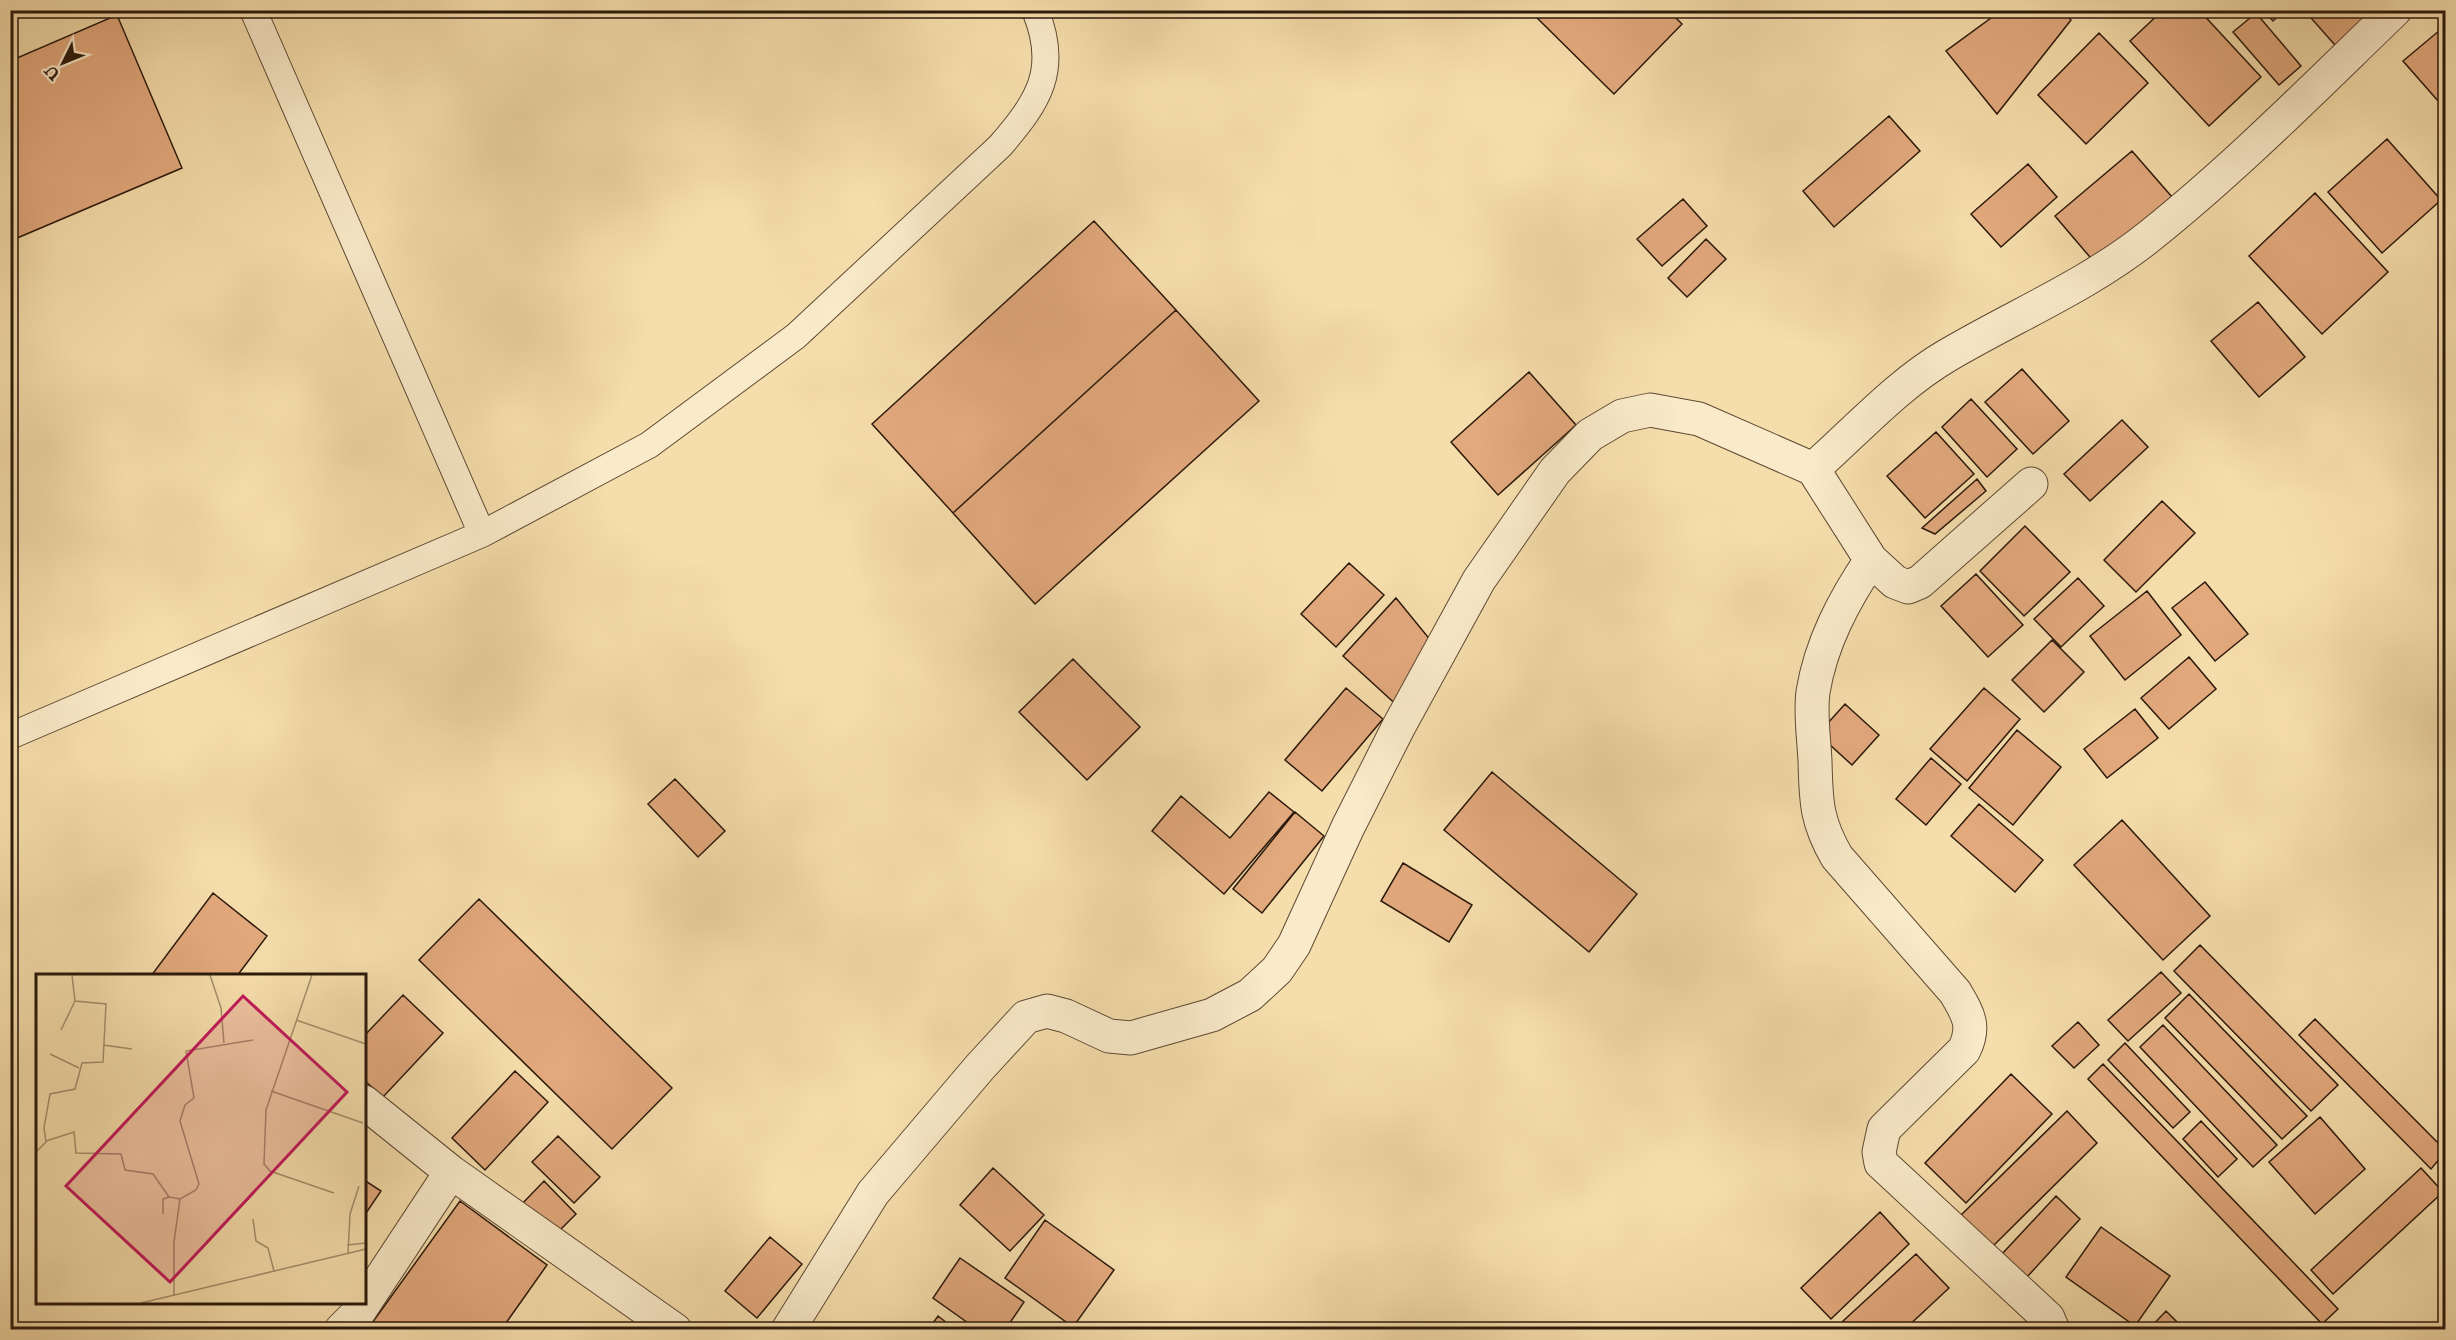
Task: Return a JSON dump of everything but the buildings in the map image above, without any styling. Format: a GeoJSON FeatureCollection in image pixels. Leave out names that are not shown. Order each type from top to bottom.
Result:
{"type":"FeatureCollection","features":[{"type":"Feature","properties":{"kind":"street"},"geometry":{"type":"LineString","coordinates":[[1813,469],[1897,393],[1946,356],[2071,290],[2151,236],[2285,116],[2395,10]]}},
{"type":"Feature","properties":{"kind":"street"},"geometry":{"type":"LineString","coordinates":[[788,1329],[873,1193],[980,1067],[1026,1017],[1047,1011],[1066,1016],[1109,1036],[1131,1038],[1212,1015],[1250,995],[1277,970],[1294,945],[1348,827],[1399,726],[1479,580],[1555,471],[1590,435],[1622,416],[1650,410],[1699,419],[1813,469],[1871,560],[1895,582],[1908,587],[1920,582],[2031,484]]}},
{"type":"Feature","properties":{"kind":"street"},"geometry":{"type":"LineString","coordinates":[[1871,560],[1850,592],[1832,627],[1813,694],[1817,810],[1825,835],[1837,857],[1955,992],[1968,1014],[1971,1035],[1964,1050],[1884,1129],[1879,1152],[1881,1163],[2048,1318],[2053,1329]]}},
{"type":"Feature","properties":{"kind":"street"},"geometry":{"type":"LineString","coordinates":[[366,1104],[451,1172],[675,1329]]}},
{"type":"Feature","properties":{"kind":"street"},"geometry":{"type":"LineString","coordinates":[[366,1301],[451,1172]]}},
{"type":"Feature","properties":{"kind":"street"},"geometry":{"type":"LineString","coordinates":[[341,1329],[364,1304]]}},
{"type":"Feature","properties":{"kind":"lane"},"geometry":{"type":"LineString","coordinates":[[253,10],[482,534]]}},
{"type":"Feature","properties":{"kind":"lane"},"geometry":{"type":"LineString","coordinates":[[10,736],[482,534],[648,445],[796,336],[1000,146],[1029,113],[1044,80],[1045,61],[1041,24],[1035,10]]}}]}
